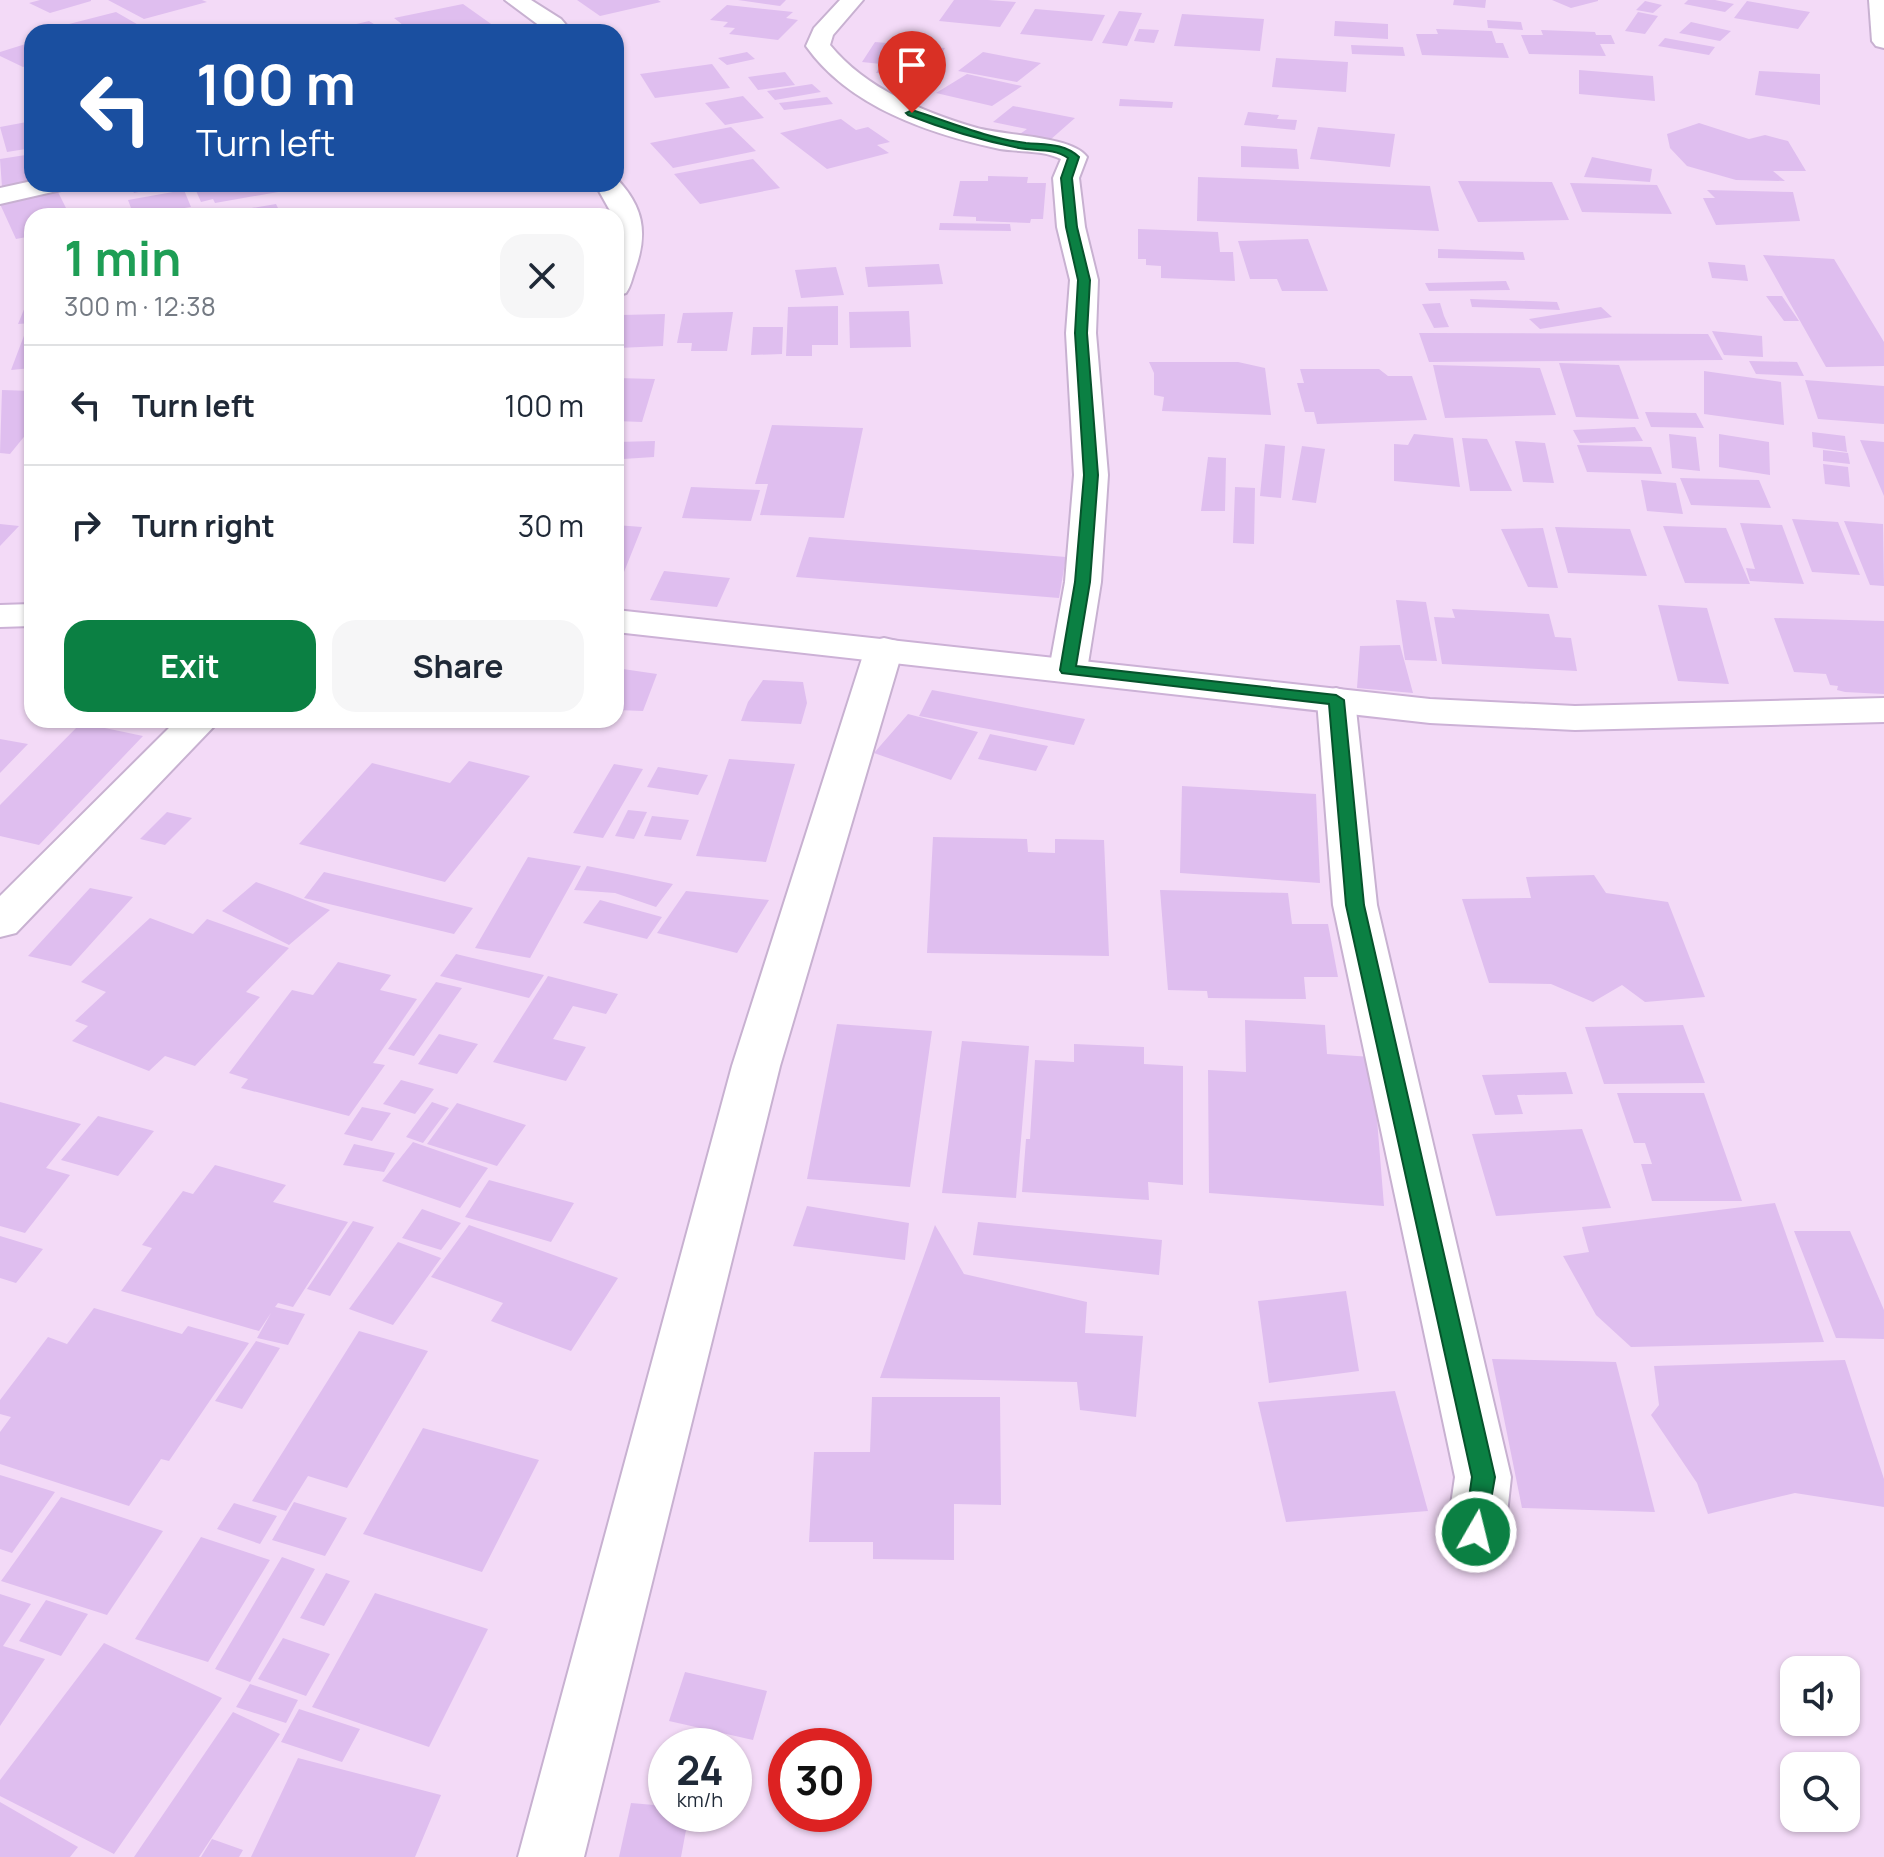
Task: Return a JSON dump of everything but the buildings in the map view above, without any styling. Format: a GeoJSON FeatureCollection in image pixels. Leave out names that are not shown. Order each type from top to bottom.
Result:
{"type":"FeatureCollection","features":[{"type":"Feature","properties":{"kind":"street"},"geometry":{"type":"LineString","coordinates":[[516,0],[553,24]]}},
{"type":"Feature","properties":{"kind":"street"},"geometry":{"type":"LineString","coordinates":[[852,0],[822,33],[818,46],[836,68],[856,83],[912,113],[957,131],[1022,146],[1063,149],[1074,157],[1066,178],[1071,227],[1084,280],[1081,333],[1091,475],[1083,582],[1068,670]]}},
{"type":"Feature","properties":{"kind":"street"},"geometry":{"type":"LineString","coordinates":[[1880,0],[1884,41]]}},
{"type":"Feature","properties":{"kind":"street"},"geometry":{"type":"LineString","coordinates":[[0,196],[24,190]]}},
{"type":"Feature","properties":{"kind":"street"},"geometry":{"type":"LineString","coordinates":[[624,211],[630,221],[629,248],[624,259]]}},
{"type":"Feature","properties":{"kind":"street"},"geometry":{"type":"LineString","coordinates":[[0,616],[24,615]]}},
{"type":"Feature","properties":{"kind":"street"},"geometry":{"type":"LineString","coordinates":[[624,622],[1430,711],[1575,718],[1884,710]]}},
{"type":"Feature","properties":{"kind":"street"},"geometry":{"type":"LineString","coordinates":[[551,1857],[756,1066],[884,649]]}},
{"type":"Feature","properties":{"kind":"street"},"geometry":{"type":"LineString","coordinates":[[1336,700],[1355,905],[1483,1477],[1476,1532]]}},
{"type":"Feature","properties":{"kind":"street"},"geometry":{"type":"LineString","coordinates":[[0,922],[192,728]]}},
{"type":"Feature","properties":{"kind":"shaded area"},"geometry":{"type":"Polygon","coordinates":[[[0,0],[1884,0],[1884,1857],[0,1857],[0,0]]]}},
{"type":"Feature","properties":{"kind":"route"},"geometry":{"type":"LineString","coordinates":[[912,113],[957,131],[1022,146],[1063,149],[1074,157],[1066,178],[1071,227],[1084,280],[1081,333],[1091,475],[1083,582],[1068,670],[1336,700],[1355,905],[1483,1477],[1476,1532]]}}]}
